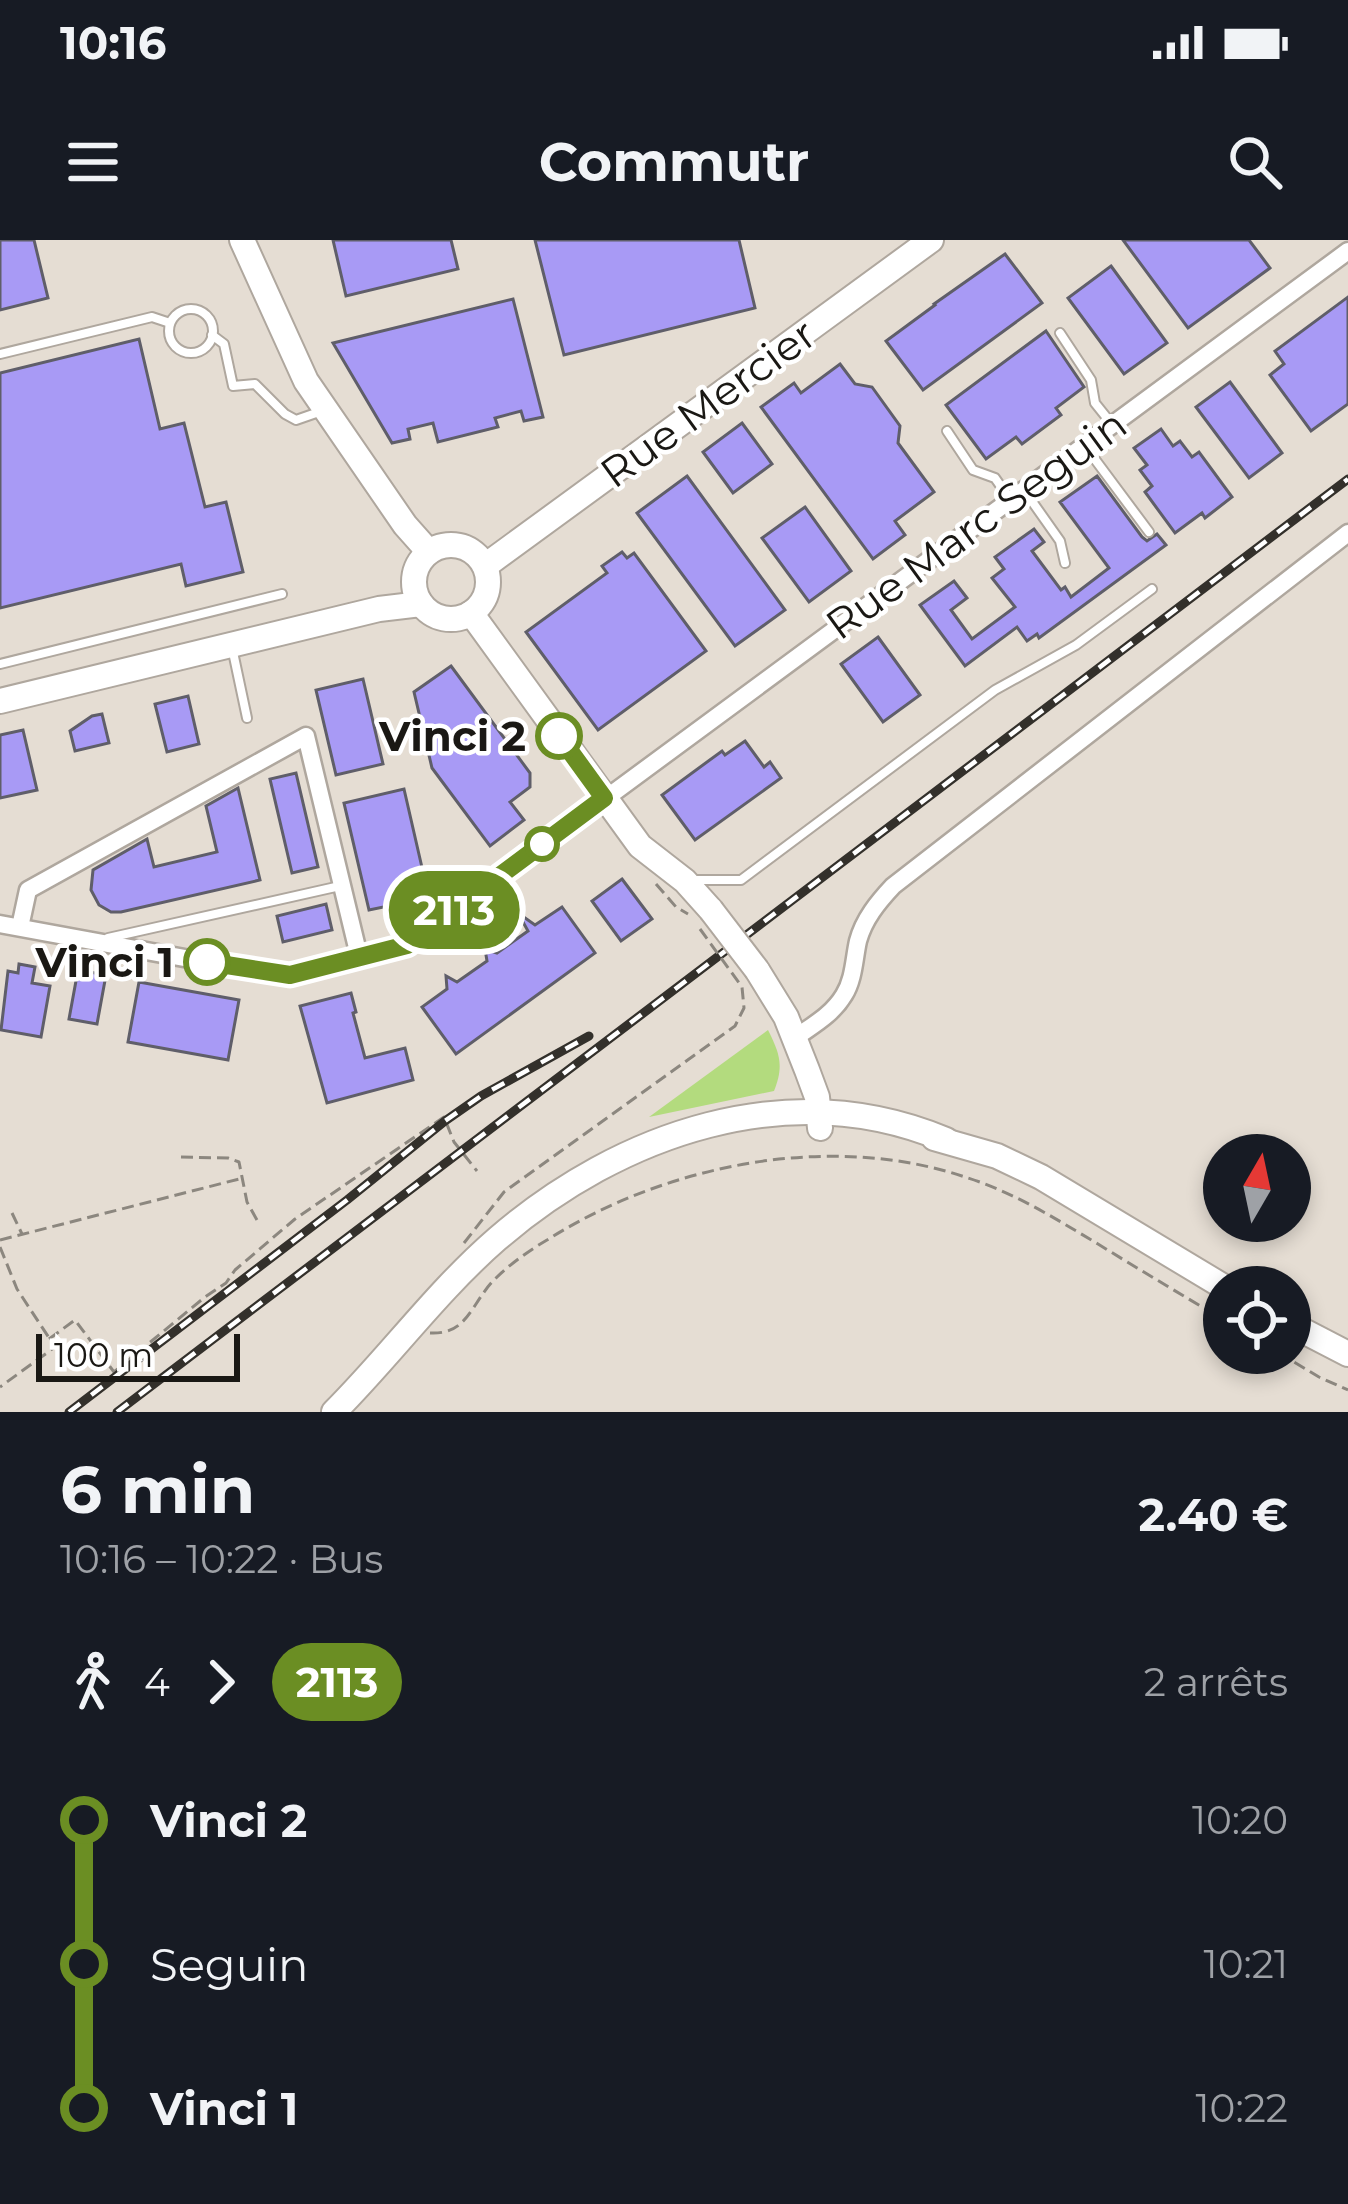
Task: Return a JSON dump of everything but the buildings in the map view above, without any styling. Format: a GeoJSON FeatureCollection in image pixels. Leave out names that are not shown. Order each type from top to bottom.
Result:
{"type":"FeatureCollection","features":[{"type":"Feature","properties":{"kind":"street"},"geometry":{"type":"LineString","coordinates":[[242,240],[306,381],[405,525],[429,552]]}},
{"type":"Feature","properties":{"kind":"street","name":"Rue Mercier"},"geometry":{"type":"LineString","coordinates":[[485,566],[931,240]]}},
{"type":"Feature","properties":{"kind":"street","name":"Rue Marc Seguin"},"geometry":{"type":"LineString","coordinates":[[0,924],[282,976],[407,945],[1348,251]]}},
{"type":"Feature","properties":{"kind":"street"},"geometry":{"type":"LineString","coordinates":[[792,1121],[796,1044],[844,996],[863,927],[893,886],[1348,533]]}},
{"type":"Feature","properties":{"kind":"street"},"geometry":{"type":"LineString","coordinates":[[441,546],[466,548],[485,566],[488,588],[471,613],[442,618],[421,604],[414,582],[429,552],[441,546]]}},
{"type":"Feature","properties":{"kind":"street"},"geometry":{"type":"LineString","coordinates":[[0,700],[379,609],[421,604]]}},
{"type":"Feature","properties":{"kind":"street"},"geometry":{"type":"LineString","coordinates":[[471,613],[640,846],[685,881],[705,920],[750,979],[779,1005],[812,1083],[820,1121]]}},
{"type":"Feature","properties":{"kind":"street"},"geometry":{"type":"LineString","coordinates":[[20,927],[28,890],[306,736],[359,956]]}},
{"type":"Feature","properties":{"kind":"street"},"geometry":{"type":"LineString","coordinates":[[334,1412],[498,1238],[557,1196],[692,1144],[792,1121],[946,1140],[997,1156],[1041,1177],[1203,1274]]}},
{"type":"Feature","properties":{"kind":"street"},"geometry":{"type":"LineString","coordinates":[[1311,1335],[1348,1354]]}},
{"type":"Feature","properties":{"kind":"lane"},"geometry":{"type":"LineString","coordinates":[[184,311],[198,311],[211,324],[212,335],[200,351],[186,353],[170,340],[170,323],[184,311]]}},
{"type":"Feature","properties":{"kind":"lane"},"geometry":{"type":"LineString","coordinates":[[0,354],[152,317],[170,323]]}},
{"type":"Feature","properties":{"kind":"lane"},"geometry":{"type":"LineString","coordinates":[[1060,333],[1091,380],[1095,403],[1112,424]]}},
{"type":"Feature","properties":{"kind":"lane"},"geometry":{"type":"LineString","coordinates":[[212,335],[224,344],[233,386],[255,384],[296,420],[326,410]]}},
{"type":"Feature","properties":{"kind":"lane"},"geometry":{"type":"LineString","coordinates":[[947,431],[973,470],[1017,494],[1060,541],[1065,562]]}},
{"type":"Feature","properties":{"kind":"lane"},"geometry":{"type":"LineString","coordinates":[[1084,445],[1149,532]]}},
{"type":"Feature","properties":{"kind":"lane"},"geometry":{"type":"LineString","coordinates":[[685,881],[741,880],[995,690],[1076,645],[1152,589]]}},
{"type":"Feature","properties":{"kind":"lane"},"geometry":{"type":"LineString","coordinates":[[0,664],[281,594]]}},
{"type":"Feature","properties":{"kind":"lane"},"geometry":{"type":"LineString","coordinates":[[231,645],[247,718]]}},
{"type":"Feature","properties":{"kind":"lane"},"geometry":{"type":"LineString","coordinates":[[93,941],[341,886]]}},
{"type":"Feature","properties":{"kind":"path"},"geometry":{"type":"LineString","coordinates":[[460,1247],[504,1192],[735,1026],[745,1008],[750,979],[705,920]]}},
{"type":"Feature","properties":{"kind":"path"},"geometry":{"type":"LineString","coordinates":[[49,1340],[75,1320],[114,1372],[226,1283],[296,1219],[444,1118],[450,1136],[476,1171]]}},
{"type":"Feature","properties":{"kind":"path"},"geometry":{"type":"LineString","coordinates":[[181,1157],[235,1159],[242,1165],[249,1208],[257,1220]]}},
{"type":"Feature","properties":{"kind":"path"},"geometry":{"type":"LineString","coordinates":[[412,1326],[447,1334],[461,1325],[495,1279],[545,1240],[605,1208],[683,1178],[758,1160],[900,1160],[968,1178],[1032,1205],[1203,1307]]}},
{"type":"Feature","properties":{"kind":"path"},"geometry":{"type":"LineString","coordinates":[[0,1387],[55,1347],[17,1289],[0,1244],[243,1178]]}},
{"type":"Feature","properties":{"kind":"path"},"geometry":{"type":"LineString","coordinates":[[12,1214],[22,1235]]}},
{"type":"Feature","properties":{"kind":"path"},"geometry":{"type":"LineString","coordinates":[[1311,1372],[1348,1390]]}},
{"type":"Feature","properties":{"kind":"green space"},"geometry":{"type":"Polygon","coordinates":[[[768,1030],[779,1060],[774,1091],[649,1117],[768,1030]]]}},
{"type":"Feature","properties":{"kind":"railway"},"geometry":{"type":"LineString","coordinates":[[117,1412],[1348,479]]}},
{"type":"Feature","properties":{"kind":"railway"},"geometry":{"type":"LineString","coordinates":[[69,1412],[445,1121],[589,1036]]}},
{"type":"Feature","properties":{"kind":"bus line","name":"2113"},"geometry":{"type":"LineString","coordinates":[[207,962],[282,976],[407,945],[604,798],[559,736]]}},
{"type":"Feature","properties":{"kind":"place","name":"Vinci 2"},"geometry":{"type":"Point","coordinates":[559,736]}},
{"type":"Feature","properties":{"kind":"place","name":"Vinci 1"},"geometry":{"type":"Point","coordinates":[207,962]}}]}
